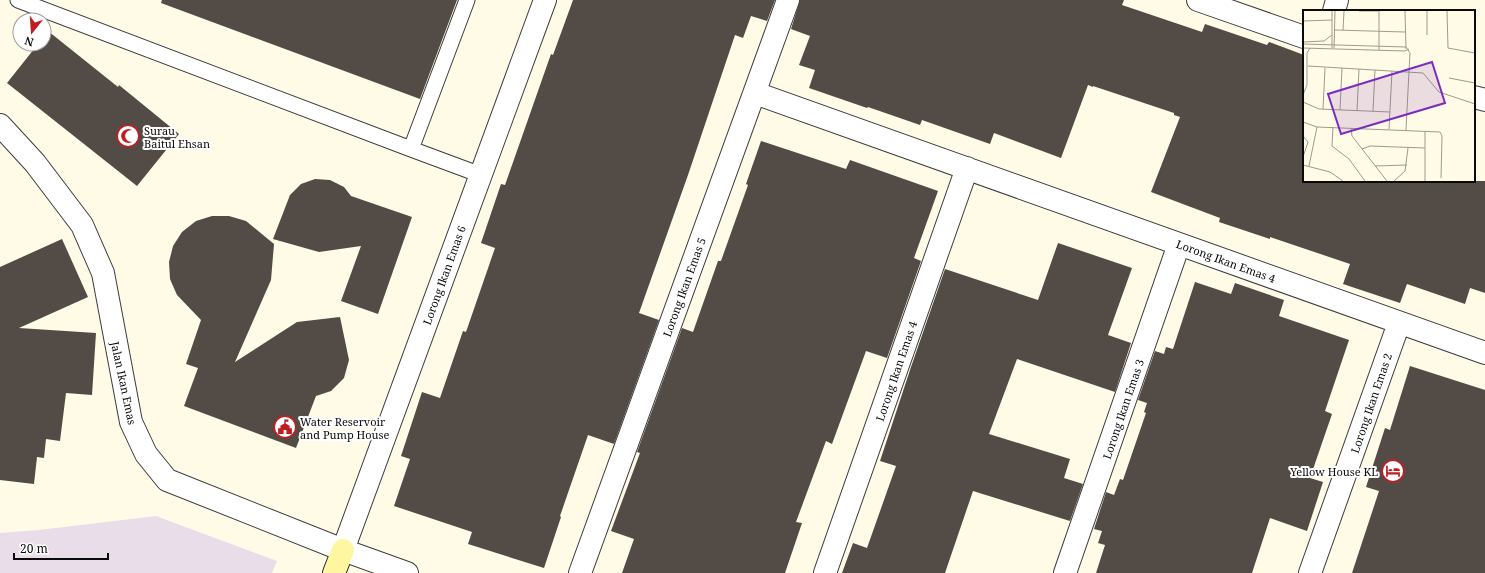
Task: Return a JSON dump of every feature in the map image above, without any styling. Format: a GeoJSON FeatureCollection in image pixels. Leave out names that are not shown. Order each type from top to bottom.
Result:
{"type":"FeatureCollection","features":[{"type":"Feature","properties":{"kind":"main road"},"geometry":{"type":"LineString","coordinates":[[334,573],[343,550]]}},
{"type":"Feature","properties":{"kind":"street","name":"Lorong Ikan Emas 6"},"geometry":{"type":"LineString","coordinates":[[343,550],[545,0]]}},
{"type":"Feature","properties":{"kind":"street","name":"Lorong Ikan Emas 5"},"geometry":{"type":"LineString","coordinates":[[580,573],[788,0]]}},
{"type":"Feature","properties":{"kind":"street"},"geometry":{"type":"LineString","coordinates":[[1198,0],[1303,37]]}},
{"type":"Feature","properties":{"kind":"street"},"geometry":{"type":"LineString","coordinates":[[1334,10],[1337,0]]}},
{"type":"Feature","properties":{"kind":"street","name":"Lorong Ikan Emas 4"},"geometry":{"type":"LineString","coordinates":[[755,93],[1485,353]]}},
{"type":"Feature","properties":{"kind":"street"},"geometry":{"type":"LineString","coordinates":[[1475,96],[1485,100]]}},
{"type":"Feature","properties":{"kind":"street","name":"Jalan Ikan Emas"},"geometry":{"type":"LineString","coordinates":[[0,125],[35,162],[82,225],[103,273],[131,422],[146,454],[163,475],[168,480],[343,550],[407,573]]}},
{"type":"Feature","properties":{"kind":"street","name":"Lorong Ikan Emas 4"},"geometry":{"type":"LineString","coordinates":[[825,573],[968,168]]}},
{"type":"Feature","properties":{"kind":"street","name":"Lorong Ikan Emas 3"},"geometry":{"type":"LineString","coordinates":[[1065,573],[1179,244]]}},
{"type":"Feature","properties":{"kind":"street","name":"Lorong Ikan Emas 2"},"geometry":{"type":"LineString","coordinates":[[1310,573],[1399,323]]}},
{"type":"Feature","properties":{"kind":"lane"},"geometry":{"type":"LineString","coordinates":[[18,0],[482,175]]}},
{"type":"Feature","properties":{"kind":"lane"},"geometry":{"type":"LineString","coordinates":[[411,149],[467,0]]}},
{"type":"Feature","properties":{"kind":"shaded area"},"geometry":{"type":"Polygon","coordinates":[[[156,516],[277,561],[272,573],[0,573],[0,533],[39,530],[156,516]]]}},
{"type":"Feature","properties":{"kind":"building"},"geometry":{"type":"Polygon","coordinates":[[[162,0],[457,0],[420,99],[161,3],[162,0]]]}},
{"type":"Feature","properties":{"kind":"building"},"geometry":{"type":"Polygon","coordinates":[[[573,0],[775,0],[767,21],[751,16],[743,38],[735,35],[688,175],[639,313],[659,320],[614,444],[588,435],[544,568],[468,544],[472,532],[394,506],[410,459],[401,456],[422,392],[440,398],[463,331],[466,332],[495,248],[481,243],[501,184],[505,185],[551,54],[553,55],[573,0]]]}},
{"type":"Feature","properties":{"kind":"building"},"geometry":{"type":"Polygon","coordinates":[[[800,0],[1124,0],[1122,5],[1202,32],[1205,24],[1267,45],[1269,42],[1303,55],[1303,182],[1485,181],[1485,293],[1470,288],[1465,304],[1407,284],[1400,303],[1343,284],[1350,264],[1270,237],[1270,239],[1219,222],[1220,218],[1151,192],[1180,117],[1174,115],[1174,113],[1088,85],[1061,158],[994,133],[990,144],[922,120],[920,125],[809,88],[815,70],[799,65],[810,36],[791,29],[800,0]]]}},
{"type":"Feature","properties":{"kind":"building"},"geometry":{"type":"Polygon","coordinates":[[[52,34],[118,87],[119,85],[179,134],[137,186],[7,83],[32,52],[52,52],[52,34]]]}},
{"type":"Feature","properties":{"kind":"building"},"geometry":{"type":"Polygon","coordinates":[[[761,141],[846,169],[850,160],[938,191],[914,258],[921,261],[887,358],[866,351],[832,444],[826,441],[796,522],[802,523],[785,573],[622,573],[634,539],[611,531],[640,453],[637,452],[682,328],[693,332],[718,261],[721,261],[748,185],[746,184],[761,141]]]}},
{"type":"Feature","properties":{"kind":"building"},"geometry":{"type":"Polygon","coordinates":[[[315,179],[330,180],[344,187],[351,196],[412,217],[378,314],[341,301],[361,246],[319,252],[273,239],[290,195],[301,184],[315,179]]]}},
{"type":"Feature","properties":{"kind":"building"},"geometry":{"type":"Polygon","coordinates":[[[212,216],[229,216],[246,221],[274,244],[271,280],[235,362],[297,322],[340,317],[349,360],[344,378],[331,391],[316,396],[296,448],[184,406],[198,368],[186,364],[201,320],[177,295],[170,279],[169,262],[173,246],[182,232],[196,221],[212,216]]]}},
{"type":"Feature","properties":{"kind":"building"},"geometry":{"type":"Polygon","coordinates":[[[62,239],[88,297],[19,328],[96,333],[92,395],[66,393],[60,441],[46,439],[44,458],[37,457],[34,484],[0,480],[0,267],[62,239]]]}},
{"type":"Feature","properties":{"kind":"building"},"geometry":{"type":"Polygon","coordinates":[[[1058,243],[1132,268],[1108,335],[1131,343],[1115,392],[1017,359],[989,434],[1070,459],[1064,478],[1083,484],[1070,521],[973,491],[945,573],[842,573],[853,543],[867,548],[896,466],[880,461],[945,269],[1038,300],[1058,243]]]}},
{"type":"Feature","properties":{"kind":"building"},"geometry":{"type":"Polygon","coordinates":[[[1195,282],[1231,294],[1235,283],[1284,300],[1279,316],[1349,340],[1325,411],[1332,414],[1310,478],[1323,482],[1307,531],[1270,518],[1252,573],[1096,573],[1105,545],[1098,543],[1102,531],[1094,529],[1106,492],[1114,495],[1120,479],[1123,480],[1146,413],[1144,412],[1147,403],[1138,400],[1155,351],[1164,354],[1166,347],[1173,349],[1195,282]]]}},
{"type":"Feature","properties":{"kind":"building"},"geometry":{"type":"Polygon","coordinates":[[[1410,366],[1485,390],[1485,573],[1352,573],[1379,491],[1366,487],[1385,428],[1390,430],[1410,366]]]}},
{"type":"Feature","properties":{"kind":"place","name":"Surau Baitul Ehsan"},"geometry":{"type":"Point","coordinates":[128,136]}},
{"type":"Feature","properties":{"kind":"place","name":"Water Reservoir and Pump House"},"geometry":{"type":"Point","coordinates":[285,427]}},
{"type":"Feature","properties":{"kind":"place","name":"Yellow House KL"},"geometry":{"type":"Point","coordinates":[1393,471]}}]}
